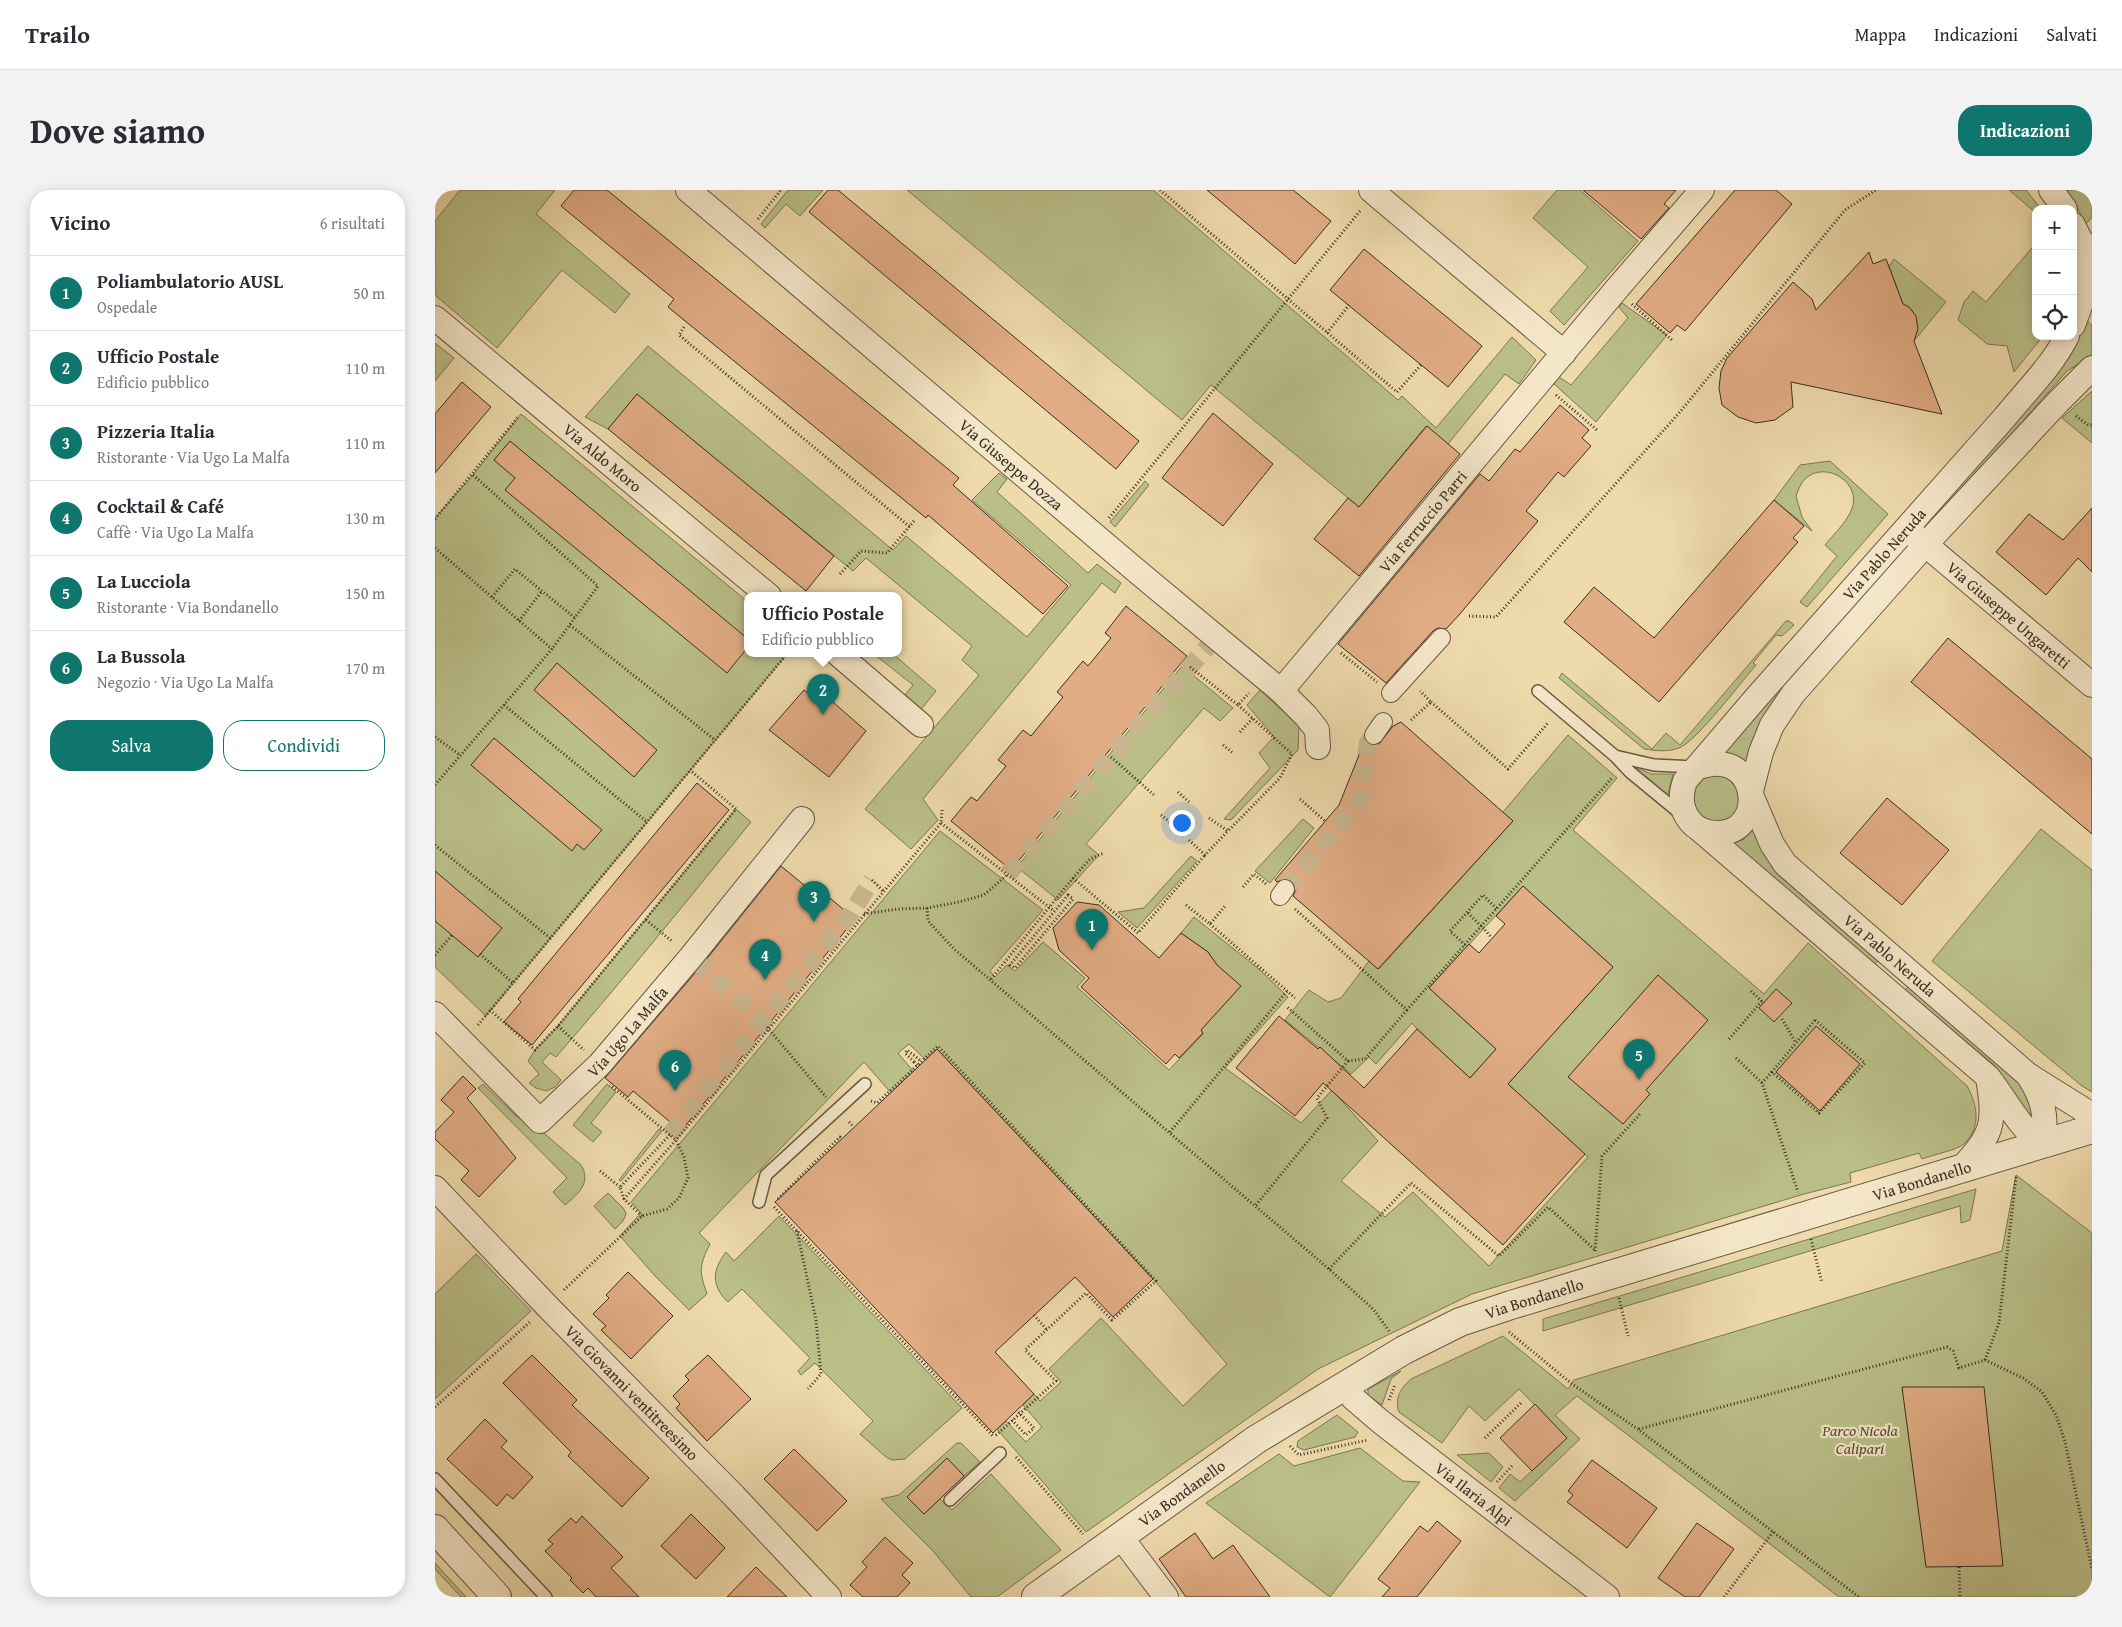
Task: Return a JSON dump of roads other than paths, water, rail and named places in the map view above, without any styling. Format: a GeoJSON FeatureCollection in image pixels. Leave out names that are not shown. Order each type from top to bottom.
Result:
{"type":"FeatureCollection","features":[{"type":"Feature","properties":{"kind":"street","name":"Via Giuseppe Dozza"},"geometry":{"type":"LineString","coordinates":[[688,190],[1139,573],[1281,691],[1317,730],[1318,747]]}},
{"type":"Feature","properties":{"kind":"street","name":"Via Ferruccio Parri"},"geometry":{"type":"LineString","coordinates":[[1281,691],[1702,190]]}},
{"type":"Feature","properties":{"kind":"street"},"geometry":{"type":"LineString","coordinates":[[2051,190],[2062,205]]}},
{"type":"Feature","properties":{"kind":"street"},"geometry":{"type":"LineString","coordinates":[[1367,198],[1564,353]]}},
{"type":"Feature","properties":{"kind":"street"},"geometry":{"type":"LineString","coordinates":[[2077,231],[2090,250],[2089,292],[2077,317]]}},
{"type":"Feature","properties":{"kind":"street","name":"Via Aldo Moro"},"geometry":{"type":"LineString","coordinates":[[435,318],[764,592]]}},
{"type":"Feature","properties":{"kind":"street","name":"Via Pablo Neruda"},"geometry":{"type":"LineString","coordinates":[[1699,767],[1756,698],[2040,375],[2064,340]]}},
{"type":"Feature","properties":{"kind":"street","name":"Via Pablo Neruda"},"geometry":{"type":"LineString","coordinates":[[2092,368],[1925,545],[1783,707],[1772,725],[1761,752],[1751,794],[1771,844],[1785,864],[2028,1076],[2092,1115]]}},
{"type":"Feature","properties":{"kind":"street","name":"Via Giuseppe Ungaretti"},"geometry":{"type":"LineString","coordinates":[[1906,528],[2092,685]]}},
{"type":"Feature","properties":{"kind":"street"},"geometry":{"type":"LineString","coordinates":[[1391,693],[1441,638]]}},
{"type":"Feature","properties":{"kind":"street"},"geometry":{"type":"LineString","coordinates":[[842,657],[921,725]]}},
{"type":"Feature","properties":{"kind":"street"},"geometry":{"type":"LineString","coordinates":[[1715,763],[1731,766],[1740,772],[1747,780],[1751,794],[1746,817],[1730,831],[1714,833],[1694,824],[1683,811],[1681,791],[1691,773],[1699,767],[1715,763]]}},
{"type":"Feature","properties":{"kind":"street","name":"Via Ugo La Malfa"},"geometry":{"type":"LineString","coordinates":[[435,1014],[541,1121],[599,1064],[691,957],[802,819]]}},
{"type":"Feature","properties":{"kind":"street","name":"Via Pablo Neruda"},"geometry":{"type":"LineString","coordinates":[[1694,824],[1987,1077],[2002,1094],[2023,1127],[2042,1144]]}},
{"type":"Feature","properties":{"kind":"street"},"geometry":{"type":"LineString","coordinates":[[1886,989],[1904,968]]}},
{"type":"Feature","properties":{"kind":"street","name":"Via Pablo Neruda"},"geometry":{"type":"LineString","coordinates":[[2028,1076],[2041,1099],[2045,1113],[2042,1144]]}},
{"type":"Feature","properties":{"kind":"street"},"geometry":{"type":"LineString","coordinates":[[1961,1169],[1981,1147],[1991,1128],[1992,1106],[1987,1077]]}},
{"type":"Feature","properties":{"kind":"street","name":"Via Bondanello"},"geometry":{"type":"LineString","coordinates":[[1036,1597],[1257,1439],[1404,1350],[1459,1322],[2092,1129]]}},
{"type":"Feature","properties":{"kind":"street","name":"Via Giovanni ventitreesimo"},"geometry":{"type":"LineString","coordinates":[[435,1188],[547,1306],[734,1496],[829,1597]]}},
{"type":"Feature","properties":{"kind":"street","name":"Via Ilaria Alpi"},"geometry":{"type":"LineString","coordinates":[[1346,1384],[1353,1398],[1374,1416],[1607,1597]]}},
{"type":"Feature","properties":{"kind":"street"},"geometry":{"type":"LineString","coordinates":[[435,1529],[497,1597]]}},
{"type":"Feature","properties":{"kind":"street"},"geometry":{"type":"LineString","coordinates":[[1120,1536],[1166,1597]]}},
{"type":"Feature","properties":{"kind":"lane"},"geometry":{"type":"LineString","coordinates":[[1538,692],[1615,756],[1630,772],[1694,824]]}},
{"type":"Feature","properties":{"kind":"lane"},"geometry":{"type":"LineString","coordinates":[[1615,756],[1654,765],[1699,767]]}},
{"type":"Feature","properties":{"kind":"lane"},"geometry":{"type":"LineString","coordinates":[[759,1202],[766,1175],[865,1084]]}},
{"type":"Feature","properties":{"kind":"lane"},"geometry":{"type":"LineString","coordinates":[[950,1500],[1006,1453]]}},
{"type":"Feature","properties":{"kind":"lane"},"geometry":{"type":"LineString","coordinates":[[435,1479],[546,1597]]}},
{"type":"Feature","properties":{"kind":"tunnel"},"geometry":{"type":"LineString","coordinates":[[1008,874],[1216,637]]}},
{"type":"Feature","properties":{"kind":"tunnel"},"geometry":{"type":"LineString","coordinates":[[1285,889],[1361,800],[1368,743],[1374,735]]}},
{"type":"Feature","properties":{"kind":"tunnel"},"geometry":{"type":"LineString","coordinates":[[670,1135],[850,915],[872,880]]}},
{"type":"Feature","properties":{"kind":"tunnel"},"geometry":{"type":"LineString","coordinates":[[695,960],[763,1022]]}},
{"type":"Feature","properties":{"kind":"place","name":"Ufficio Postale"},"geometry":{"type":"Point","coordinates":[823,715]}},
{"type":"Feature","properties":{"kind":"place","name":"Pizzeria Italia"},"geometry":{"type":"Point","coordinates":[814,922]}},
{"type":"Feature","properties":{"kind":"place","name":"Poliambulatorio AUSL"},"geometry":{"type":"Point","coordinates":[1092,950]}},
{"type":"Feature","properties":{"kind":"place","name":"Cocktail & Café"},"geometry":{"type":"Point","coordinates":[765,980]}},
{"type":"Feature","properties":{"kind":"place","name":"La Lucciola"},"geometry":{"type":"Point","coordinates":[1639,1080]}},
{"type":"Feature","properties":{"kind":"place","name":"La Bussola"},"geometry":{"type":"Point","coordinates":[675,1091]}},
{"type":"Feature","properties":{"kind":"park label","name":"Parco Nicola Calipari"},"geometry":{"type":"Point","coordinates":[1860,1439]}}]}
